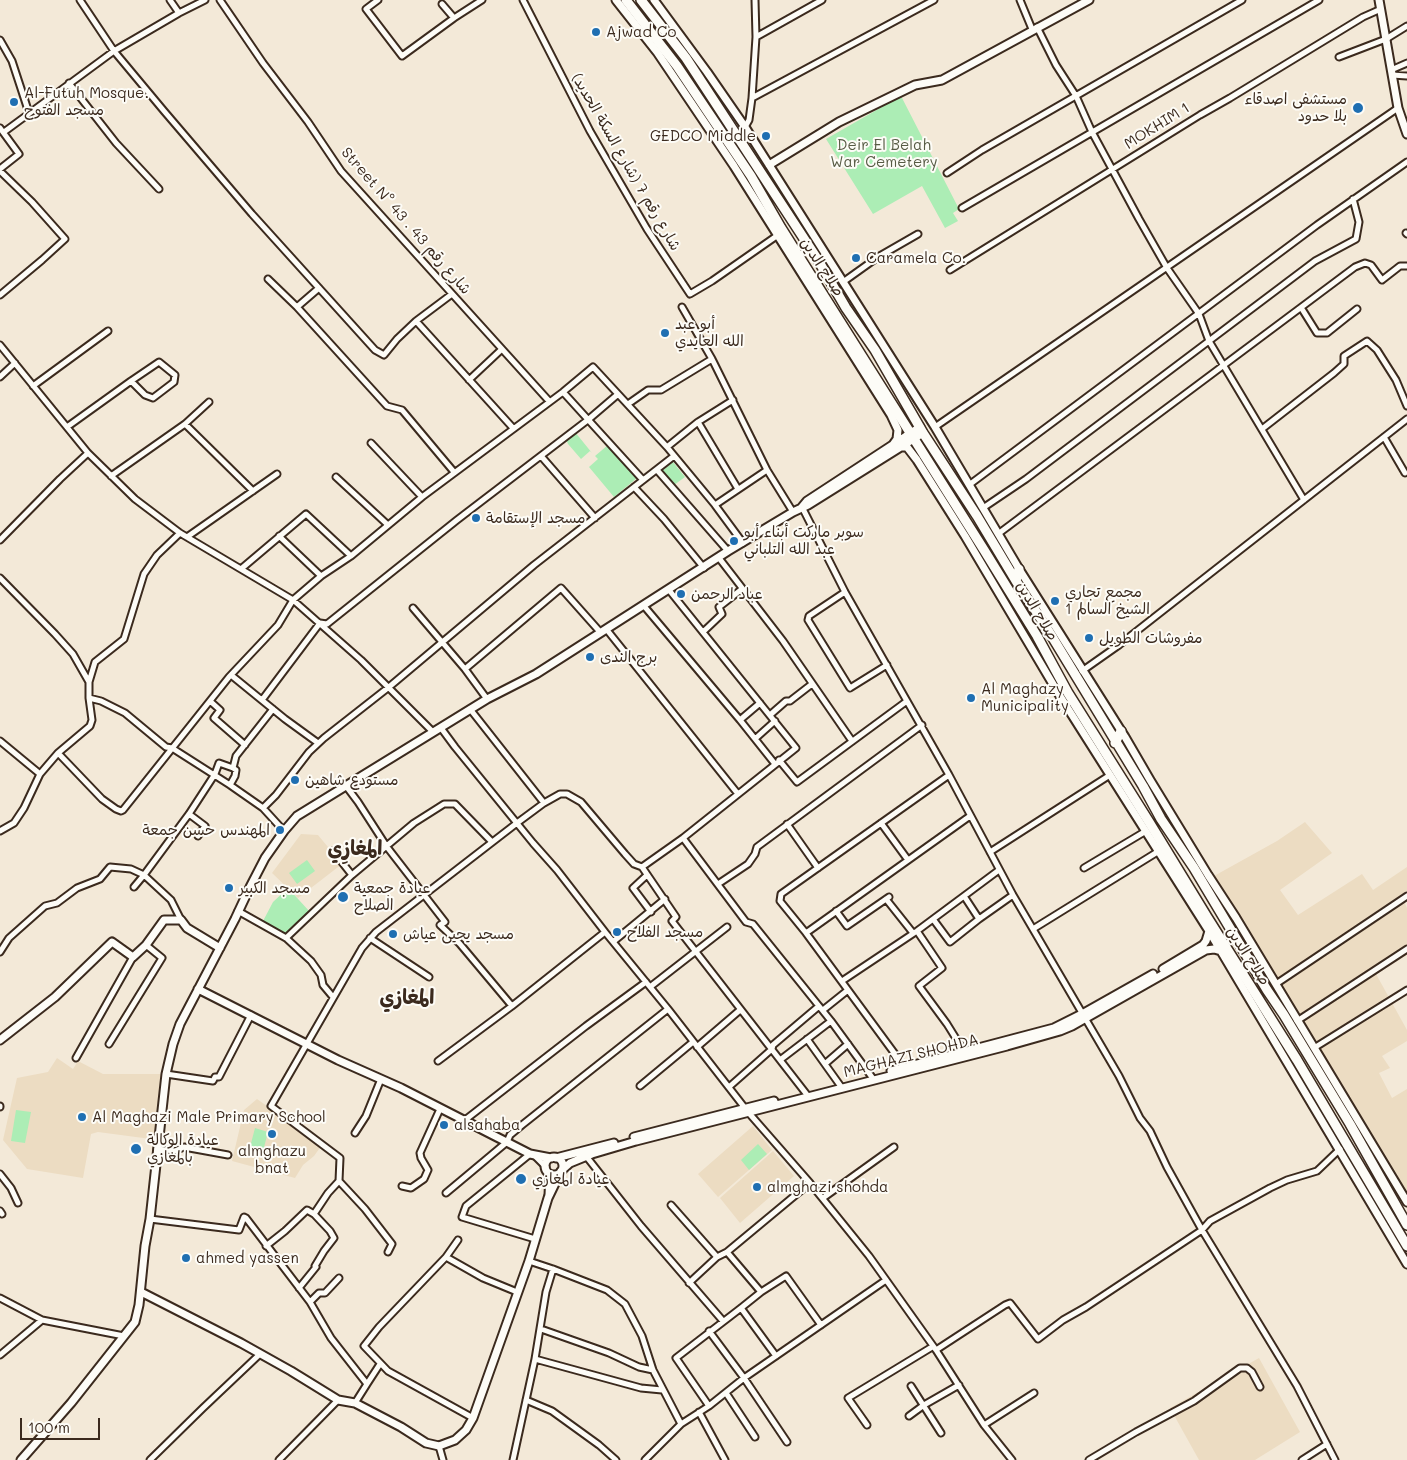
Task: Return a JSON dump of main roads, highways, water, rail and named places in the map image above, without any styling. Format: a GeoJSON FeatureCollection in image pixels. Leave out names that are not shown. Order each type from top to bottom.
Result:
{"type":"FeatureCollection","features":[{"type":"Feature","properties":{"kind":"highway","name":"صلاح الدين"},"geometry":{"type":"LineString","coordinates":[[626,0],[660,50],[710,114],[748,172],[835,318],[912,436],[1032,628],[1068,693],[1149,822],[1211,929],[1297,1060],[1407,1246]]}},
{"type":"Feature","properties":{"kind":"highway","name":"صلاح الدين"},"geometry":{"type":"LineString","coordinates":[[641,0],[686,58],[758,166],[846,308],[875,350],[922,430],[1045,625],[1161,819],[1194,868],[1350,1124],[1407,1225]]}},
{"type":"Feature","properties":{"kind":"highway"},"geometry":{"type":"LineString","coordinates":[[748,172],[758,166]]}},
{"type":"Feature","properties":{"kind":"highway"},"geometry":{"type":"LineString","coordinates":[[1016,581],[1019,569]]}},
{"type":"Feature","properties":{"kind":"highway"},"geometry":{"type":"LineString","coordinates":[[1115,743],[1121,731]]}},
{"type":"Feature","properties":{"kind":"highway"},"geometry":{"type":"LineString","coordinates":[[1149,822],[1161,819]]}},
{"type":"Feature","properties":{"kind":"highway"},"geometry":{"type":"LineString","coordinates":[[1211,929],[1222,927],[1225,921]]}},
{"type":"Feature","properties":{"kind":"place","name":"Ajwad Co"},"geometry":{"type":"Point","coordinates":[596,32]}},
{"type":"Feature","properties":{"kind":"place","name":"Al-Futuh Mosque. مسجد الفتوح"},"geometry":{"type":"Point","coordinates":[14,102]}},
{"type":"Feature","properties":{"kind":"place","name":"مستشفى اصدقاء بلا حدود"},"geometry":{"type":"Point","coordinates":[1358,108]}},
{"type":"Feature","properties":{"kind":"place","name":"GEDCO Middle"},"geometry":{"type":"Point","coordinates":[766,136]}},
{"type":"Feature","properties":{"kind":"place","name":"Caramela Co."},"geometry":{"type":"Point","coordinates":[856,258]}},
{"type":"Feature","properties":{"kind":"place","name":"أبو عبد الله العايدي"},"geometry":{"type":"Point","coordinates":[665,333]}},
{"type":"Feature","properties":{"kind":"place","name":"مسجد الإستقامة"},"geometry":{"type":"Point","coordinates":[476,518]}},
{"type":"Feature","properties":{"kind":"place","name":"سوبر ماركت أبناء أبو عبد الله التلباني"},"geometry":{"type":"Point","coordinates":[734,541]}},
{"type":"Feature","properties":{"kind":"place","name":"عباد الرحمن"},"geometry":{"type":"Point","coordinates":[681,594]}},
{"type":"Feature","properties":{"kind":"place","name":"مجمع تجاري الشيخ السالم 1"},"geometry":{"type":"Point","coordinates":[1055,601]}},
{"type":"Feature","properties":{"kind":"place","name":"مفروشات الطويل"},"geometry":{"type":"Point","coordinates":[1089,638]}},
{"type":"Feature","properties":{"kind":"place","name":"برج الندى"},"geometry":{"type":"Point","coordinates":[590,657]}},
{"type":"Feature","properties":{"kind":"place","name":"Al Maghazy Municipality"},"geometry":{"type":"Point","coordinates":[971,698]}},
{"type":"Feature","properties":{"kind":"place","name":"مستودع شاهين"},"geometry":{"type":"Point","coordinates":[295,780]}},
{"type":"Feature","properties":{"kind":"place","name":"المهندس حسن جمعة"},"geometry":{"type":"Point","coordinates":[280,830]}},
{"type":"Feature","properties":{"kind":"place","name":"مسجد الكبير"},"geometry":{"type":"Point","coordinates":[229,888]}},
{"type":"Feature","properties":{"kind":"place","name":"عيادة جمعية الصلاح"},"geometry":{"type":"Point","coordinates":[343,897]}},
{"type":"Feature","properties":{"kind":"place","name":"مسجد الفلاح"},"geometry":{"type":"Point","coordinates":[617,932]}},
{"type":"Feature","properties":{"kind":"place","name":"مسجد يحيى عياش"},"geometry":{"type":"Point","coordinates":[393,934]}},
{"type":"Feature","properties":{"kind":"place","name":"Al Maghazi Male Primary School"},"geometry":{"type":"Point","coordinates":[82,1117]}},
{"type":"Feature","properties":{"kind":"place","name":"alsahaba"},"geometry":{"type":"Point","coordinates":[444,1125]}},
{"type":"Feature","properties":{"kind":"place","name":"almghazu bnat"},"geometry":{"type":"Point","coordinates":[272,1134]}},
{"type":"Feature","properties":{"kind":"place","name":"عيادة الوكالة بالمغازي"},"geometry":{"type":"Point","coordinates":[136,1149]}},
{"type":"Feature","properties":{"kind":"place","name":"عيادة المغازي"},"geometry":{"type":"Point","coordinates":[521,1179]}},
{"type":"Feature","properties":{"kind":"place","name":"almghazi shohda"},"geometry":{"type":"Point","coordinates":[757,1187]}},
{"type":"Feature","properties":{"kind":"place","name":"ahmed yassen"},"geometry":{"type":"Point","coordinates":[186,1258]}},
{"type":"Feature","properties":{"kind":"district","name":"المغازِي"},"geometry":{"type":"Point","coordinates":[355,849]}},
{"type":"Feature","properties":{"kind":"district","name":"المغازي"},"geometry":{"type":"Point","coordinates":[407,998]}},
{"type":"Feature","properties":{"kind":"park label","name":"Deir El Belah War Cemetery"},"geometry":{"type":"Point","coordinates":[884,154]}}]}
